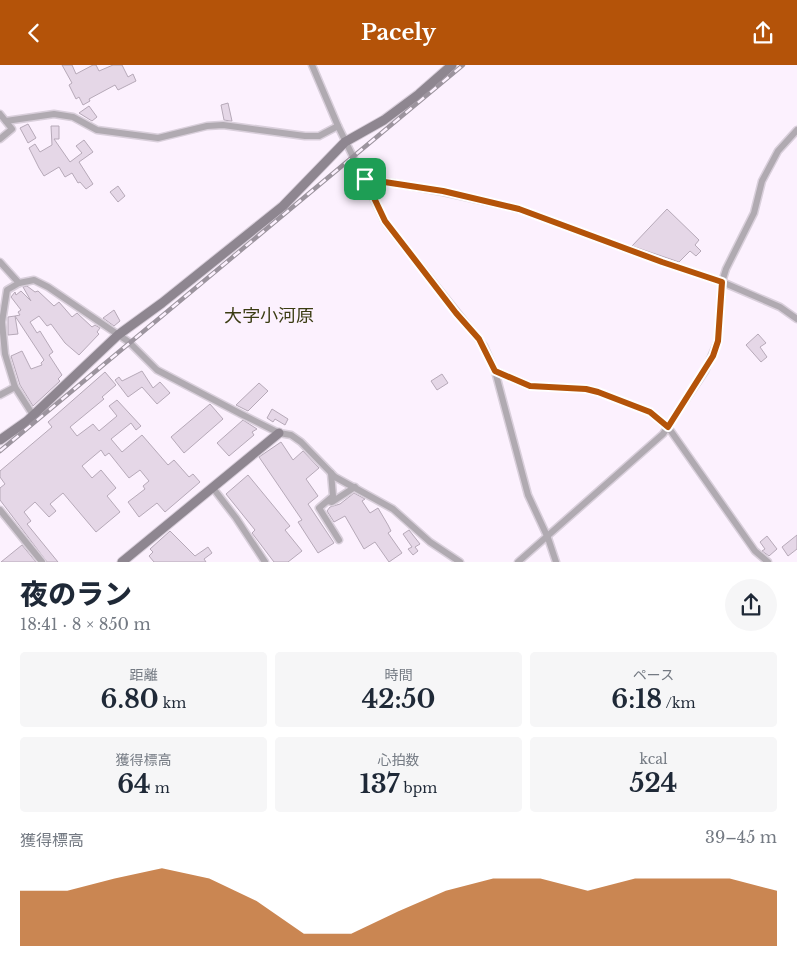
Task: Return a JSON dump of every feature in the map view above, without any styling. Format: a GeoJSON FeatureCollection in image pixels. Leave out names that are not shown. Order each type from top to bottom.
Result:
{"type":"FeatureCollection","features":[{"type":"Feature","properties":{"kind":"street"},"geometry":{"type":"LineString","coordinates":[[312,65],[345,142],[385,221],[456,313],[479,339],[495,371],[528,495],[548,538],[556,562]]}},
{"type":"Feature","properties":{"kind":"street"},"geometry":{"type":"LineString","coordinates":[[0,440],[33,415],[118,335],[162,303],[283,206],[345,142],[384,120],[452,65]]}},
{"type":"Feature","properties":{"kind":"street"},"geometry":{"type":"LineString","coordinates":[[0,114],[12,129],[0,139]]}},
{"type":"Feature","properties":{"kind":"street"},"geometry":{"type":"LineString","coordinates":[[6,121],[54,114],[73,117],[97,130],[158,138],[207,126],[222,125],[305,136],[319,136],[338,126]]}},
{"type":"Feature","properties":{"kind":"street"},"geometry":{"type":"LineString","coordinates":[[518,562],[548,538],[668,427],[713,356],[718,341],[722,282],[726,269],[754,213],[762,181],[778,151],[797,130]]}},
{"type":"Feature","properties":{"kind":"street"},"geometry":{"type":"LineString","coordinates":[[365,179],[443,191],[519,209],[722,282],[780,307],[797,319]]}},
{"type":"Feature","properties":{"kind":"street"},"geometry":{"type":"LineString","coordinates":[[0,263],[19,283]]}},
{"type":"Feature","properties":{"kind":"street"},"geometry":{"type":"LineString","coordinates":[[33,415],[15,387],[5,354],[2,322],[3,291],[19,283],[34,280],[48,287],[130,342],[157,370],[279,433],[290,435],[301,442],[330,473],[394,509],[430,542],[460,562]]}},
{"type":"Feature","properties":{"kind":"street"},"geometry":{"type":"LineString","coordinates":[[495,371],[530,386],[586,389],[598,392],[650,412],[668,427],[755,551],[768,562]]}},
{"type":"Feature","properties":{"kind":"street"},"geometry":{"type":"LineString","coordinates":[[0,395],[15,387]]}},
{"type":"Feature","properties":{"kind":"street"},"geometry":{"type":"LineString","coordinates":[[122,562],[279,433]]}},
{"type":"Feature","properties":{"kind":"street"},"geometry":{"type":"LineString","coordinates":[[330,473],[333,496],[319,508],[339,540]]}},
{"type":"Feature","properties":{"kind":"street"},"geometry":{"type":"LineString","coordinates":[[328,501],[332,502],[355,487]]}},
{"type":"Feature","properties":{"kind":"street"},"geometry":{"type":"LineString","coordinates":[[213,488],[236,518],[265,562]]}},
{"type":"Feature","properties":{"kind":"street"},"geometry":{"type":"LineString","coordinates":[[0,511],[42,562]]}},
{"type":"Feature","properties":{"kind":"building"},"geometry":{"type":"Polygon","coordinates":[[[62,65],[72,65],[76,74],[93,65],[96,65],[99,71],[113,65],[122,65],[128,77],[133,74],[136,81],[118,90],[115,85],[89,99],[90,101],[83,105],[79,97],[76,99],[69,85],[72,83],[62,65]]]}},
{"type":"Feature","properties":{"kind":"building"},"geometry":{"type":"Polygon","coordinates":[[[228,103],[232,121],[224,120],[221,105],[228,103]]]}},
{"type":"Feature","properties":{"kind":"building"},"geometry":{"type":"Polygon","coordinates":[[[89,106],[97,117],[92,121],[79,113],[89,106]]]}},
{"type":"Feature","properties":{"kind":"building"},"geometry":{"type":"Polygon","coordinates":[[[28,124],[36,138],[28,143],[20,128],[28,124]]]}},
{"type":"Feature","properties":{"kind":"building"},"geometry":{"type":"Polygon","coordinates":[[[51,126],[59,126],[59,139],[54,139],[70,162],[82,153],[76,146],[84,140],[93,152],[79,162],[93,184],[86,189],[80,182],[78,183],[72,173],[65,177],[59,167],[44,176],[39,168],[29,148],[35,144],[40,152],[52,145],[51,126]]]}},
{"type":"Feature","properties":{"kind":"building"},"geometry":{"type":"Polygon","coordinates":[[[118,186],[125,196],[118,202],[110,192],[118,186]]]}},
{"type":"Feature","properties":{"kind":"building"},"geometry":{"type":"Polygon","coordinates":[[[667,209],[699,240],[695,245],[701,251],[696,256],[690,251],[679,262],[632,246],[667,209]]]}},
{"type":"Feature","properties":{"kind":"building"},"geometry":{"type":"Polygon","coordinates":[[[27,286],[35,292],[38,291],[54,306],[59,302],[72,317],[77,313],[92,327],[95,325],[100,328],[97,332],[99,334],[79,355],[65,343],[51,324],[47,326],[39,316],[30,322],[37,333],[40,331],[53,352],[49,355],[62,375],[58,379],[60,381],[33,406],[20,385],[11,356],[22,351],[31,369],[42,365],[41,363],[44,360],[15,316],[20,315],[18,312],[21,310],[11,297],[15,292],[16,295],[21,291],[31,301],[23,287],[27,286]]]}},
{"type":"Feature","properties":{"kind":"building"},"geometry":{"type":"Polygon","coordinates":[[[114,310],[120,321],[114,326],[103,318],[114,310]]]}},
{"type":"Feature","properties":{"kind":"building"},"geometry":{"type":"Polygon","coordinates":[[[15,316],[18,334],[8,335],[8,317],[15,316]]]}},
{"type":"Feature","properties":{"kind":"building"},"geometry":{"type":"Polygon","coordinates":[[[758,334],[766,343],[760,347],[767,357],[761,362],[746,345],[758,334]]]}},
{"type":"Feature","properties":{"kind":"building"},"geometry":{"type":"Polygon","coordinates":[[[142,371],[153,388],[160,382],[170,393],[157,404],[142,387],[128,397],[115,380],[119,377],[122,381],[142,371]]]}},
{"type":"Feature","properties":{"kind":"building"},"geometry":{"type":"Polygon","coordinates":[[[105,372],[116,385],[102,397],[104,399],[70,427],[77,436],[93,424],[99,431],[117,416],[109,406],[117,400],[141,426],[136,430],[131,423],[111,439],[122,452],[142,435],[168,465],[174,460],[189,477],[193,474],[200,482],[165,512],[157,503],[139,517],[128,502],[145,489],[143,486],[149,481],[140,470],[129,478],[109,453],[105,456],[101,450],[82,466],[92,478],[101,470],[116,488],[107,496],[120,512],[96,532],[63,493],[50,504],[56,511],[49,517],[35,502],[24,512],[31,521],[27,524],[58,562],[47,562],[0,500],[0,488],[5,484],[0,477],[0,471],[52,427],[48,422],[105,372]]]}},
{"type":"Feature","properties":{"kind":"building"},"geometry":{"type":"Polygon","coordinates":[[[442,374],[448,383],[437,390],[431,381],[442,374]]]}},
{"type":"Feature","properties":{"kind":"building"},"geometry":{"type":"Polygon","coordinates":[[[259,383],[268,391],[248,411],[236,405],[259,383]]]}},
{"type":"Feature","properties":{"kind":"building"},"geometry":{"type":"Polygon","coordinates":[[[210,404],[223,419],[184,453],[171,437],[210,404]]]}},
{"type":"Feature","properties":{"kind":"building"},"geometry":{"type":"Polygon","coordinates":[[[272,409],[288,419],[285,425],[275,419],[273,422],[267,418],[272,409]]]}},
{"type":"Feature","properties":{"kind":"building"},"geometry":{"type":"Polygon","coordinates":[[[243,420],[257,429],[252,432],[254,435],[229,456],[217,443],[243,420]]]}},
{"type":"Feature","properties":{"kind":"building"},"geometry":{"type":"Polygon","coordinates":[[[281,442],[293,460],[303,451],[319,468],[306,479],[318,496],[308,504],[334,543],[318,553],[298,522],[302,520],[259,457],[281,442]]]}},
{"type":"Feature","properties":{"kind":"building"},"geometry":{"type":"Polygon","coordinates":[[[248,475],[290,526],[285,530],[302,551],[288,562],[274,562],[252,533],[255,530],[226,494],[248,475]]]}},
{"type":"Feature","properties":{"kind":"building"},"geometry":{"type":"Polygon","coordinates":[[[354,493],[365,499],[362,501],[370,513],[378,508],[388,525],[391,531],[388,533],[402,553],[389,562],[375,542],[364,549],[345,516],[334,522],[327,511],[330,507],[340,504],[354,493]]]}},
{"type":"Feature","properties":{"kind":"building"},"geometry":{"type":"Polygon","coordinates":[[[409,530],[420,544],[415,547],[418,551],[413,555],[408,549],[412,547],[403,534],[409,530]]]}},
{"type":"Feature","properties":{"kind":"building"},"geometry":{"type":"Polygon","coordinates":[[[170,531],[195,556],[208,547],[212,553],[204,559],[206,562],[154,562],[149,556],[153,552],[150,549],[170,531]]]}},
{"type":"Feature","properties":{"kind":"building"},"geometry":{"type":"Polygon","coordinates":[[[797,535],[797,549],[788,556],[782,547],[797,535]]]}},
{"type":"Feature","properties":{"kind":"building"},"geometry":{"type":"Polygon","coordinates":[[[767,536],[777,549],[769,556],[762,551],[765,549],[760,542],[767,536]]]}},
{"type":"Feature","properties":{"kind":"building"},"geometry":{"type":"Polygon","coordinates":[[[22,545],[36,562],[1,562],[22,545]]]}},
{"type":"Feature","properties":{"kind":"railway"},"geometry":{"type":"LineString","coordinates":[[0,451],[463,65]]}},
{"type":"Feature","properties":{"kind":"district","name":"大字小河原"},"geometry":{"type":"Point","coordinates":[269,316]}},
{"type":"Feature","properties":{"kind":"route"},"geometry":{"type":"LineString","coordinates":[[365,179],[443,191],[519,209],[722,282],[718,341],[713,356],[668,427],[650,412],[598,392],[576,388],[530,386],[495,371],[479,339],[408,253],[385,221],[365,179]]}}]}
